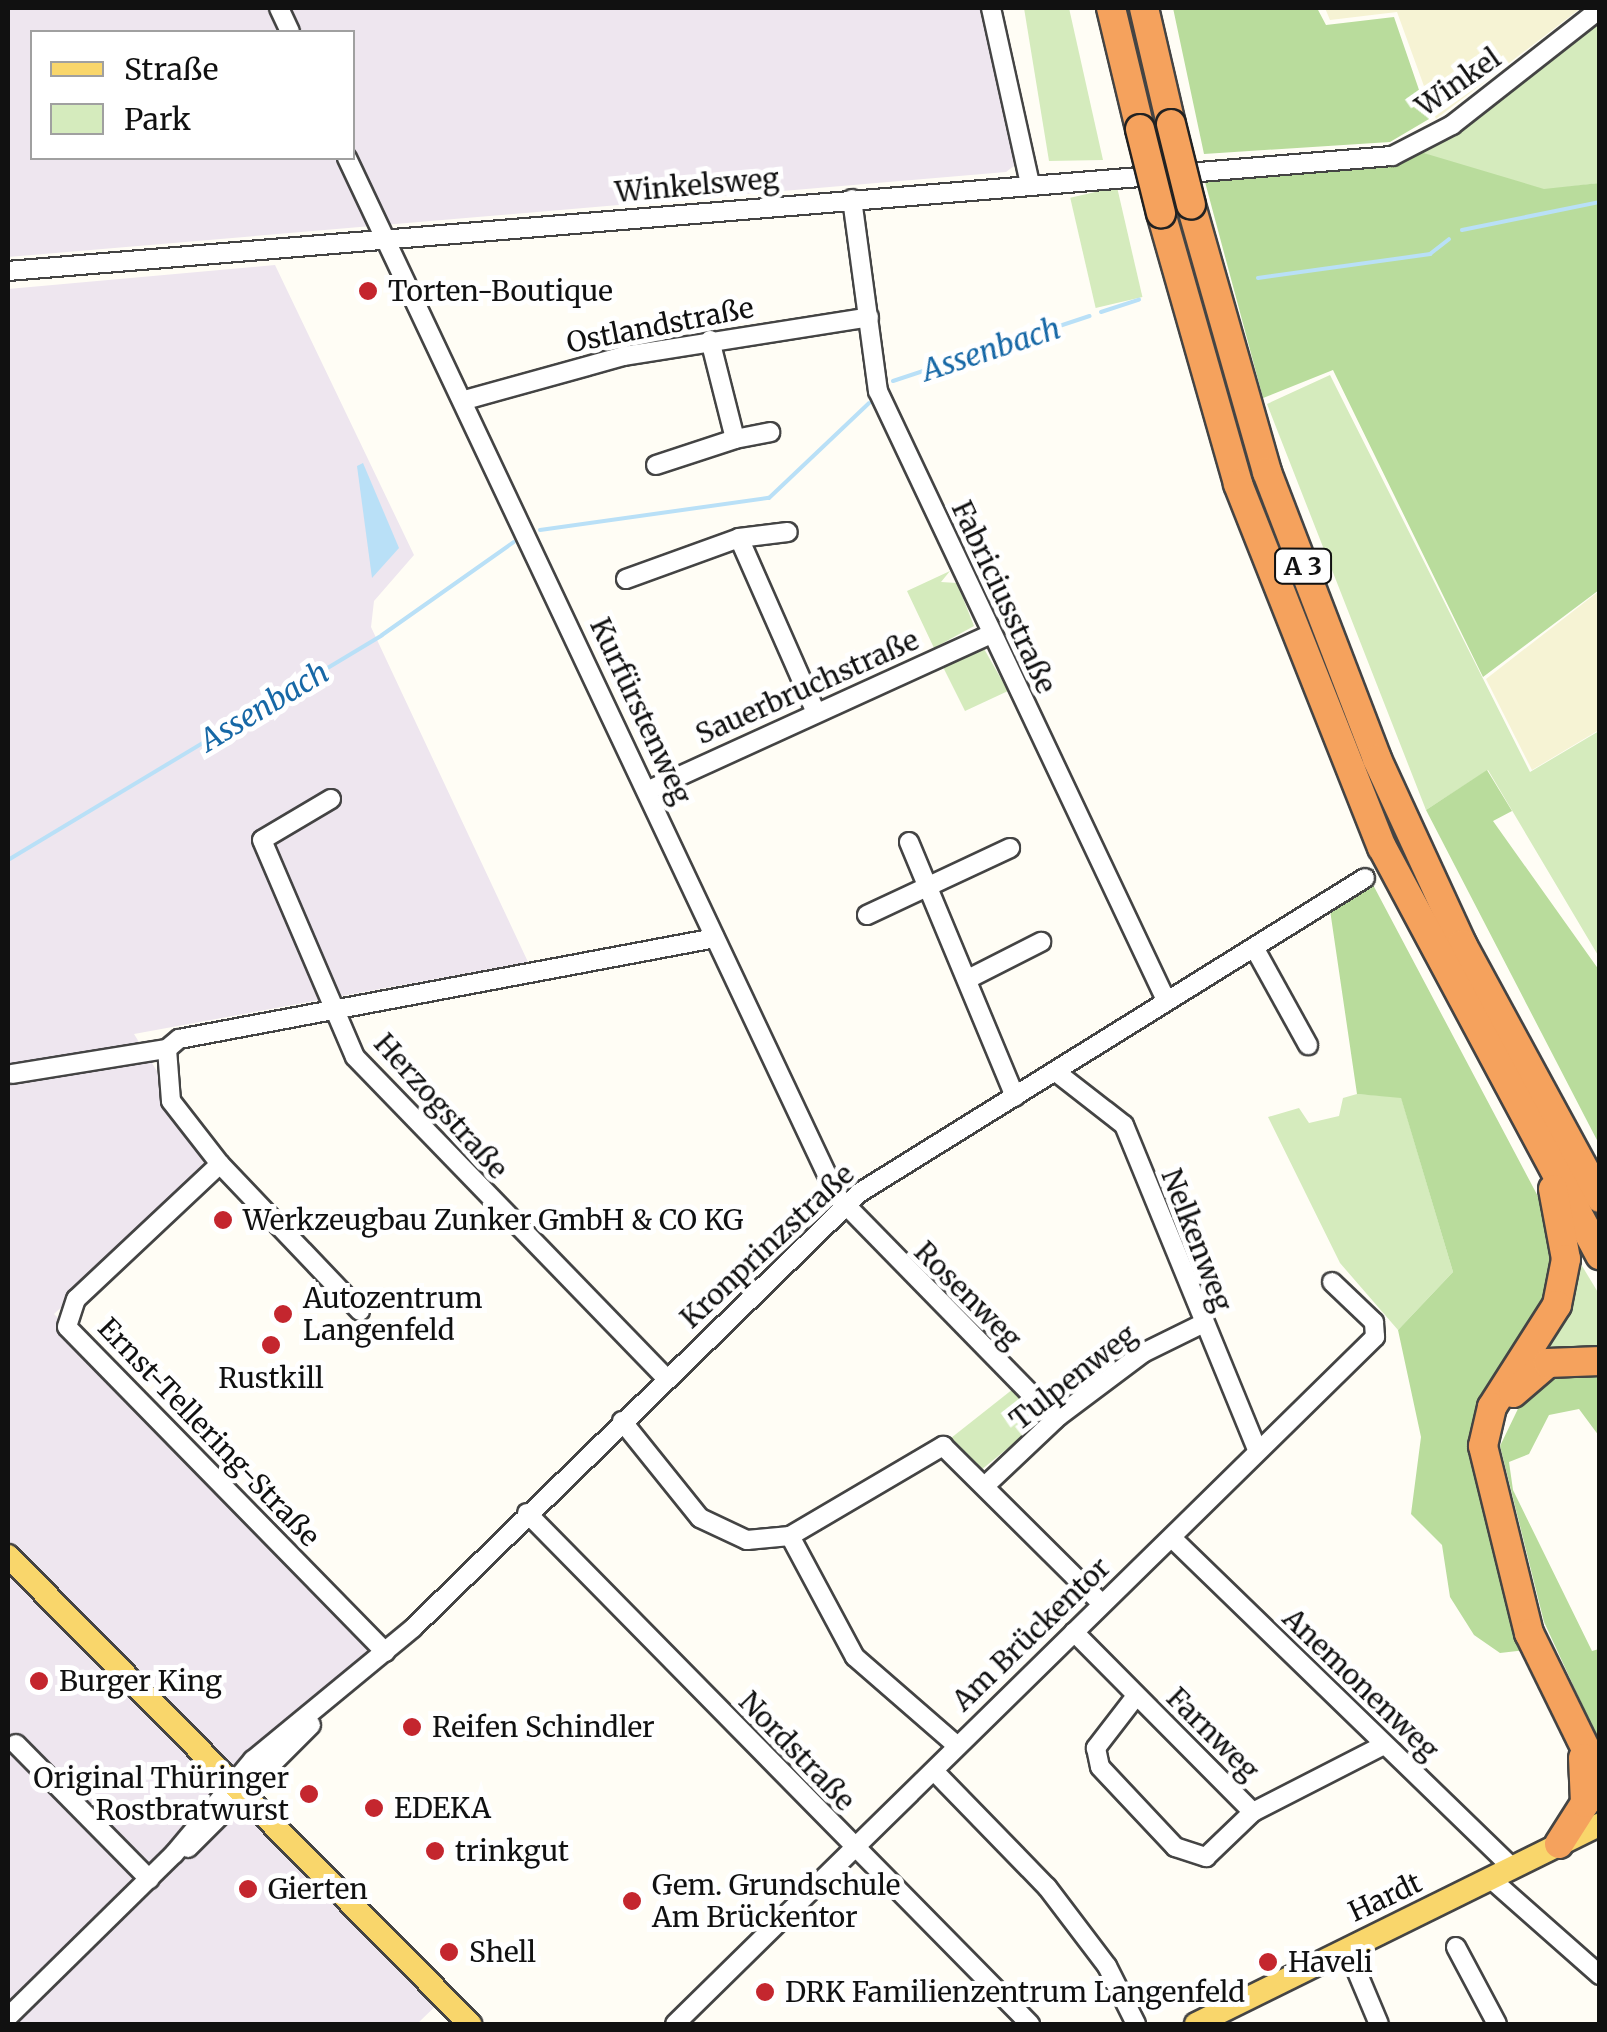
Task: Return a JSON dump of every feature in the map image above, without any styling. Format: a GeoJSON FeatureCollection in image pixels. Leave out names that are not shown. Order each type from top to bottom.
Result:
{"type":"FeatureCollection","features":[{"type":"Feature","properties":{"kind":"highway","name":"A 3"},"geometry":{"type":"LineString","coordinates":[[1111,8],[1161,213],[1238,484],[1398,885],[1600,1256]]}},
{"type":"Feature","properties":{"kind":"highway","name":"A 3"},"geometry":{"type":"LineString","coordinates":[[1144,8],[1191,205],[1268,472],[1409,832],[1600,1198]]}},
{"type":"Feature","properties":{"kind":"highway"},"geometry":{"type":"LineString","coordinates":[[1580,1165],[1600,1188]]}},
{"type":"Feature","properties":{"kind":"highway"},"geometry":{"type":"LineString","coordinates":[[1552,1172],[1566,1259],[1556,1305],[1492,1406],[1483,1446],[1529,1633],[1594,1749],[1585,1804],[1560,1844]]}},
{"type":"Feature","properties":{"kind":"highway"},"geometry":{"type":"LineString","coordinates":[[1600,1362],[1548,1363],[1522,1381],[1492,1446],[1535,1624],[1594,1749],[1600,1778]]}},
{"type":"Feature","properties":{"kind":"main road"},"geometry":{"type":"LineString","coordinates":[[8,1556],[470,2024]]}},
{"type":"Feature","properties":{"kind":"main road","name":"Hardt"},"geometry":{"type":"LineString","coordinates":[[1196,2024],[1600,1824]]}},
{"type":"Feature","properties":{"kind":"street"},"geometry":{"type":"LineString","coordinates":[[991,8],[1030,184]]}},
{"type":"Feature","properties":{"kind":"street","name":"Winkel"},"geometry":{"type":"LineString","coordinates":[[1392,156],[1452,126],[1600,9]]}},
{"type":"Feature","properties":{"kind":"street","name":"Winkelsweg"},"geometry":{"type":"LineString","coordinates":[[8,271],[1392,156]]}},
{"type":"Feature","properties":{"kind":"street","name":"Kurfürstenweg"},"geometry":{"type":"LineString","coordinates":[[348,160],[649,790],[714,938],[846,1206]]}},
{"type":"Feature","properties":{"kind":"street","name":"Fabriciusstraße"},"geometry":{"type":"LineString","coordinates":[[852,199],[878,391],[988,635],[1166,1000]]}},
{"type":"Feature","properties":{"kind":"street","name":"Ostlandstraße"},"geometry":{"type":"LineString","coordinates":[[465,400],[710,340],[869,317]]}},
{"type":"Feature","properties":{"kind":"street"},"geometry":{"type":"LineString","coordinates":[[710,340],[735,439]]}},
{"type":"Feature","properties":{"kind":"street"},"geometry":{"type":"LineString","coordinates":[[656,464],[770,432]]}},
{"type":"Feature","properties":{"kind":"street"},"geometry":{"type":"LineString","coordinates":[[626,579],[739,538],[788,532]]}},
{"type":"Feature","properties":{"kind":"street"},"geometry":{"type":"LineString","coordinates":[[739,538],[816,710]]}},
{"type":"Feature","properties":{"kind":"street","name":"Sauerbruchstraße"},"geometry":{"type":"LineString","coordinates":[[649,790],[816,710],[988,635]]}},
{"type":"Feature","properties":{"kind":"street","name":"Herzogstraße"},"geometry":{"type":"LineString","coordinates":[[331,799],[262,840],[338,1007],[354,1056],[428,1140],[666,1378]]}},
{"type":"Feature","properties":{"kind":"street"},"geometry":{"type":"LineString","coordinates":[[909,842],[970,978],[970,1000],[1015,1097]]}},
{"type":"Feature","properties":{"kind":"street"},"geometry":{"type":"LineString","coordinates":[[867,915],[1010,848]]}},
{"type":"Feature","properties":{"kind":"street","name":"Kronprinzstraße"},"geometry":{"type":"LineString","coordinates":[[8,2017],[238,1787],[385,1652],[846,1206],[1166,1000],[1255,949],[1365,878]]}},
{"type":"Feature","properties":{"kind":"street"},"geometry":{"type":"LineString","coordinates":[[12,1074],[167,1050],[179,1039],[714,938]]}},
{"type":"Feature","properties":{"kind":"street"},"geometry":{"type":"LineString","coordinates":[[970,978],[1040,942]]}},
{"type":"Feature","properties":{"kind":"street"},"geometry":{"type":"LineString","coordinates":[[1255,949],[1308,1045]]}},
{"type":"Feature","properties":{"kind":"street"},"geometry":{"type":"LineString","coordinates":[[167,1050],[171,1101],[220,1164],[360,1311]]}},
{"type":"Feature","properties":{"kind":"street","name":"Nelkenweg"},"geometry":{"type":"LineString","coordinates":[[1056,1072],[1124,1124],[1200,1324],[1258,1451]]}},
{"type":"Feature","properties":{"kind":"street","name":"Ernst-Tellering-Straße"},"geometry":{"type":"LineString","coordinates":[[220,1164],[76,1300],[67,1327],[385,1652]]}},
{"type":"Feature","properties":{"kind":"street","name":"Rosenweg"},"geometry":{"type":"LineString","coordinates":[[846,1206],[1056,1419]]}},
{"type":"Feature","properties":{"kind":"street","name":"Am Brückentor"},"geometry":{"type":"LineString","coordinates":[[675,2024],[935,1772],[955,1744],[1172,1538],[1376,1333],[1332,1282]]}},
{"type":"Feature","properties":{"kind":"street","name":"Tulpenweg"},"geometry":{"type":"LineString","coordinates":[[987,1484],[1056,1419],[1143,1353],[1200,1324]]}},
{"type":"Feature","properties":{"kind":"street"},"geometry":{"type":"LineString","coordinates":[[622,1422],[716,1530],[747,1540],[794,1545],[943,1446],[987,1484],[1101,1603]]}},
{"type":"Feature","properties":{"kind":"street","name":"Nordstraße"},"geometry":{"type":"LineString","coordinates":[[527,1513],[1030,2024]]}},
{"type":"Feature","properties":{"kind":"street","name":"Anemonenweg"},"geometry":{"type":"LineString","coordinates":[[1172,1538],[1513,1868]]}},
{"type":"Feature","properties":{"kind":"street"},"geometry":{"type":"LineString","coordinates":[[794,1545],[855,1657],[955,1744]]}},
{"type":"Feature","properties":{"kind":"street","name":"Farnweg"},"geometry":{"type":"LineString","coordinates":[[1074,1632],[1253,1812],[1384,1745]]}},
{"type":"Feature","properties":{"kind":"street"},"geometry":{"type":"LineString","coordinates":[[1136,1696],[1096,1748],[1100,1767],[1175,1847],[1206,1857],[1253,1812]]}},
{"type":"Feature","properties":{"kind":"street"},"geometry":{"type":"LineString","coordinates":[[16,1744],[149,1879]]}},
{"type":"Feature","properties":{"kind":"street"},"geometry":{"type":"LineString","coordinates":[[935,1772],[1047,1887],[1107,1966],[1136,2024]]}},
{"type":"Feature","properties":{"kind":"street"},"geometry":{"type":"LineString","coordinates":[[1491,1879],[1600,1974]]}},
{"type":"Feature","properties":{"kind":"street"},"geometry":{"type":"LineString","coordinates":[[1456,1947],[1497,2024]]}},
{"type":"Feature","properties":{"kind":"street"},"geometry":{"type":"LineString","coordinates":[[1347,1948],[1379,2024]]}},
{"type":"Feature","properties":{"kind":"shaded area"},"geometry":{"type":"Polygon","coordinates":[[[8,8],[991,8],[1018,163],[1006,172],[8,257],[8,8]]]}},
{"type":"Feature","properties":{"kind":"shaded area"},"geometry":{"type":"Polygon","coordinates":[[[1325,8],[1581,8],[1436,119],[1397,12],[1330,20],[1325,8]]]}},
{"type":"Feature","properties":{"kind":"shaded area"},"geometry":{"type":"Polygon","coordinates":[[[275,265],[414,555],[374,601],[371,627],[528,962],[134,1034],[215,1165],[54,1314],[395,1647],[244,1785],[450,1992],[417,2024],[8,2024],[8,289],[275,265]]]}},
{"type":"Feature","properties":{"kind":"shaded area"},"geometry":{"type":"Polygon","coordinates":[[[1599,591],[1599,730],[1532,770],[1486,679],[1599,591]]]}},
{"type":"Feature","properties":{"kind":"green space"},"geometry":{"type":"Polygon","coordinates":[[[1024,8],[1069,8],[1103,160],[1049,161],[1024,8]]]}},
{"type":"Feature","properties":{"kind":"green space"},"geometry":{"type":"Polygon","coordinates":[[[1173,8],[1317,8],[1326,25],[1394,17],[1429,119],[1390,142],[1204,154],[1173,8]]]}},
{"type":"Feature","properties":{"kind":"green space"},"geometry":{"type":"Polygon","coordinates":[[[1599,16],[1599,183],[1545,190],[1416,152],[1599,16]]]}},
{"type":"Feature","properties":{"kind":"green space"},"geometry":{"type":"Polygon","coordinates":[[[1417,151],[1544,189],[1599,183],[1599,590],[1483,677],[1333,370],[1263,398],[1205,182],[1395,163],[1417,151]]]}},
{"type":"Feature","properties":{"kind":"green space"},"geometry":{"type":"Polygon","coordinates":[[[1117,187],[1142,297],[1096,308],[1070,198],[1117,187]]]}},
{"type":"Feature","properties":{"kind":"green space"},"geometry":{"type":"Polygon","coordinates":[[[1330,375],[1530,772],[1599,731],[1599,957],[1488,770],[1426,810],[1267,404],[1330,375]]]}},
{"type":"Feature","properties":{"kind":"green space"},"geometry":{"type":"Polygon","coordinates":[[[950,571],[941,582],[957,583],[974,626],[934,648],[907,591],[950,571]]]}},
{"type":"Feature","properties":{"kind":"green space"},"geometry":{"type":"Polygon","coordinates":[[[983,647],[1008,691],[965,711],[941,663],[983,647]]]}},
{"type":"Feature","properties":{"kind":"green space"},"geometry":{"type":"Polygon","coordinates":[[[1487,770],[1512,811],[1493,821],[1599,970],[1599,1144],[1426,810],[1487,770]]]}},
{"type":"Feature","properties":{"kind":"green space"},"geometry":{"type":"Polygon","coordinates":[[[1371,881],[1542,1204],[1552,1257],[1546,1300],[1488,1405],[1526,1650],[1500,1653],[1474,1635],[1450,1597],[1442,1545],[1411,1514],[1421,1437],[1398,1330],[1453,1272],[1401,1098],[1357,1094],[1330,910],[1371,881]]]}},
{"type":"Feature","properties":{"kind":"green space"},"geometry":{"type":"Polygon","coordinates":[[[1357,1094],[1401,1097],[1453,1272],[1398,1330],[1340,1263],[1268,1117],[1299,1108],[1309,1123],[1339,1116],[1343,1098],[1357,1094]]]}},
{"type":"Feature","properties":{"kind":"green space"},"geometry":{"type":"Polygon","coordinates":[[[1573,1251],[1599,1294],[1599,1353],[1530,1363],[1573,1251]]]}},
{"type":"Feature","properties":{"kind":"green space"},"geometry":{"type":"Polygon","coordinates":[[[1599,1370],[1599,1436],[1579,1409],[1549,1415],[1529,1454],[1509,1462],[1513,1490],[1592,1651],[1599,1649],[1599,1741],[1544,1622],[1500,1446],[1529,1386],[1552,1371],[1599,1370]]]}},
{"type":"Feature","properties":{"kind":"green space"},"geometry":{"type":"Polygon","coordinates":[[[1013,1389],[1035,1411],[1034,1427],[981,1470],[951,1438],[1013,1389]]]}},
{"type":"Feature","properties":{"kind":"water"},"geometry":{"type":"Polygon","coordinates":[[[363,463],[399,548],[372,578],[357,466],[363,463]]]}},
{"type":"Feature","properties":{"kind":"waterway","name":"Assenbach"},"geometry":{"type":"LineString","coordinates":[[1462,230],[1600,202]]}},
{"type":"Feature","properties":{"kind":"waterway","name":"Assenbach"},"geometry":{"type":"LineString","coordinates":[[1258,278],[1430,254],[1449,239]]}},
{"type":"Feature","properties":{"kind":"waterway","name":"Assenbach"},"geometry":{"type":"LineString","coordinates":[[1101,312],[1139,300]]}},
{"type":"Feature","properties":{"kind":"waterway","name":"Assenbach"},"geometry":{"type":"LineString","coordinates":[[893,381],[1090,316]]}},
{"type":"Feature","properties":{"kind":"waterway","name":"Assenbach"},"geometry":{"type":"LineString","coordinates":[[540,530],[769,498],[869,403]]}},
{"type":"Feature","properties":{"kind":"waterway","name":"Assenbach"},"geometry":{"type":"LineString","coordinates":[[8,860],[382,635],[514,542]]}},
{"type":"Feature","properties":{"kind":"place","name":"Torten-Boutique"},"geometry":{"type":"Point","coordinates":[368,291]}},
{"type":"Feature","properties":{"kind":"place","name":"Werkzeugbau Zunker GmbH & CO KG"},"geometry":{"type":"Point","coordinates":[223,1220]}},
{"type":"Feature","properties":{"kind":"place","name":"Autozentrum Langenfeld"},"geometry":{"type":"Point","coordinates":[283,1314]}},
{"type":"Feature","properties":{"kind":"place","name":"Rustkill"},"geometry":{"type":"Point","coordinates":[271,1345]}},
{"type":"Feature","properties":{"kind":"place","name":"Burger King"},"geometry":{"type":"Point","coordinates":[39,1681]}},
{"type":"Feature","properties":{"kind":"place","name":"Reifen Schindler"},"geometry":{"type":"Point","coordinates":[412,1727]}},
{"type":"Feature","properties":{"kind":"place","name":"Original Thüringer Rostbratwurst"},"geometry":{"type":"Point","coordinates":[309,1794]}},
{"type":"Feature","properties":{"kind":"place","name":"EDEKA"},"geometry":{"type":"Point","coordinates":[374,1808]}},
{"type":"Feature","properties":{"kind":"place","name":"trinkgut"},"geometry":{"type":"Point","coordinates":[435,1851]}},
{"type":"Feature","properties":{"kind":"place","name":"Gierten"},"geometry":{"type":"Point","coordinates":[248,1889]}},
{"type":"Feature","properties":{"kind":"place","name":"Gem. Grundschule Am Brückentor"},"geometry":{"type":"Point","coordinates":[632,1901]}},
{"type":"Feature","properties":{"kind":"place","name":"Shell"},"geometry":{"type":"Point","coordinates":[449,1952]}},
{"type":"Feature","properties":{"kind":"place","name":"Haveli"},"geometry":{"type":"Point","coordinates":[1268,1962]}},
{"type":"Feature","properties":{"kind":"place","name":"DRK Familienzentrum Langenfeld"},"geometry":{"type":"Point","coordinates":[765,1992]}}]}
